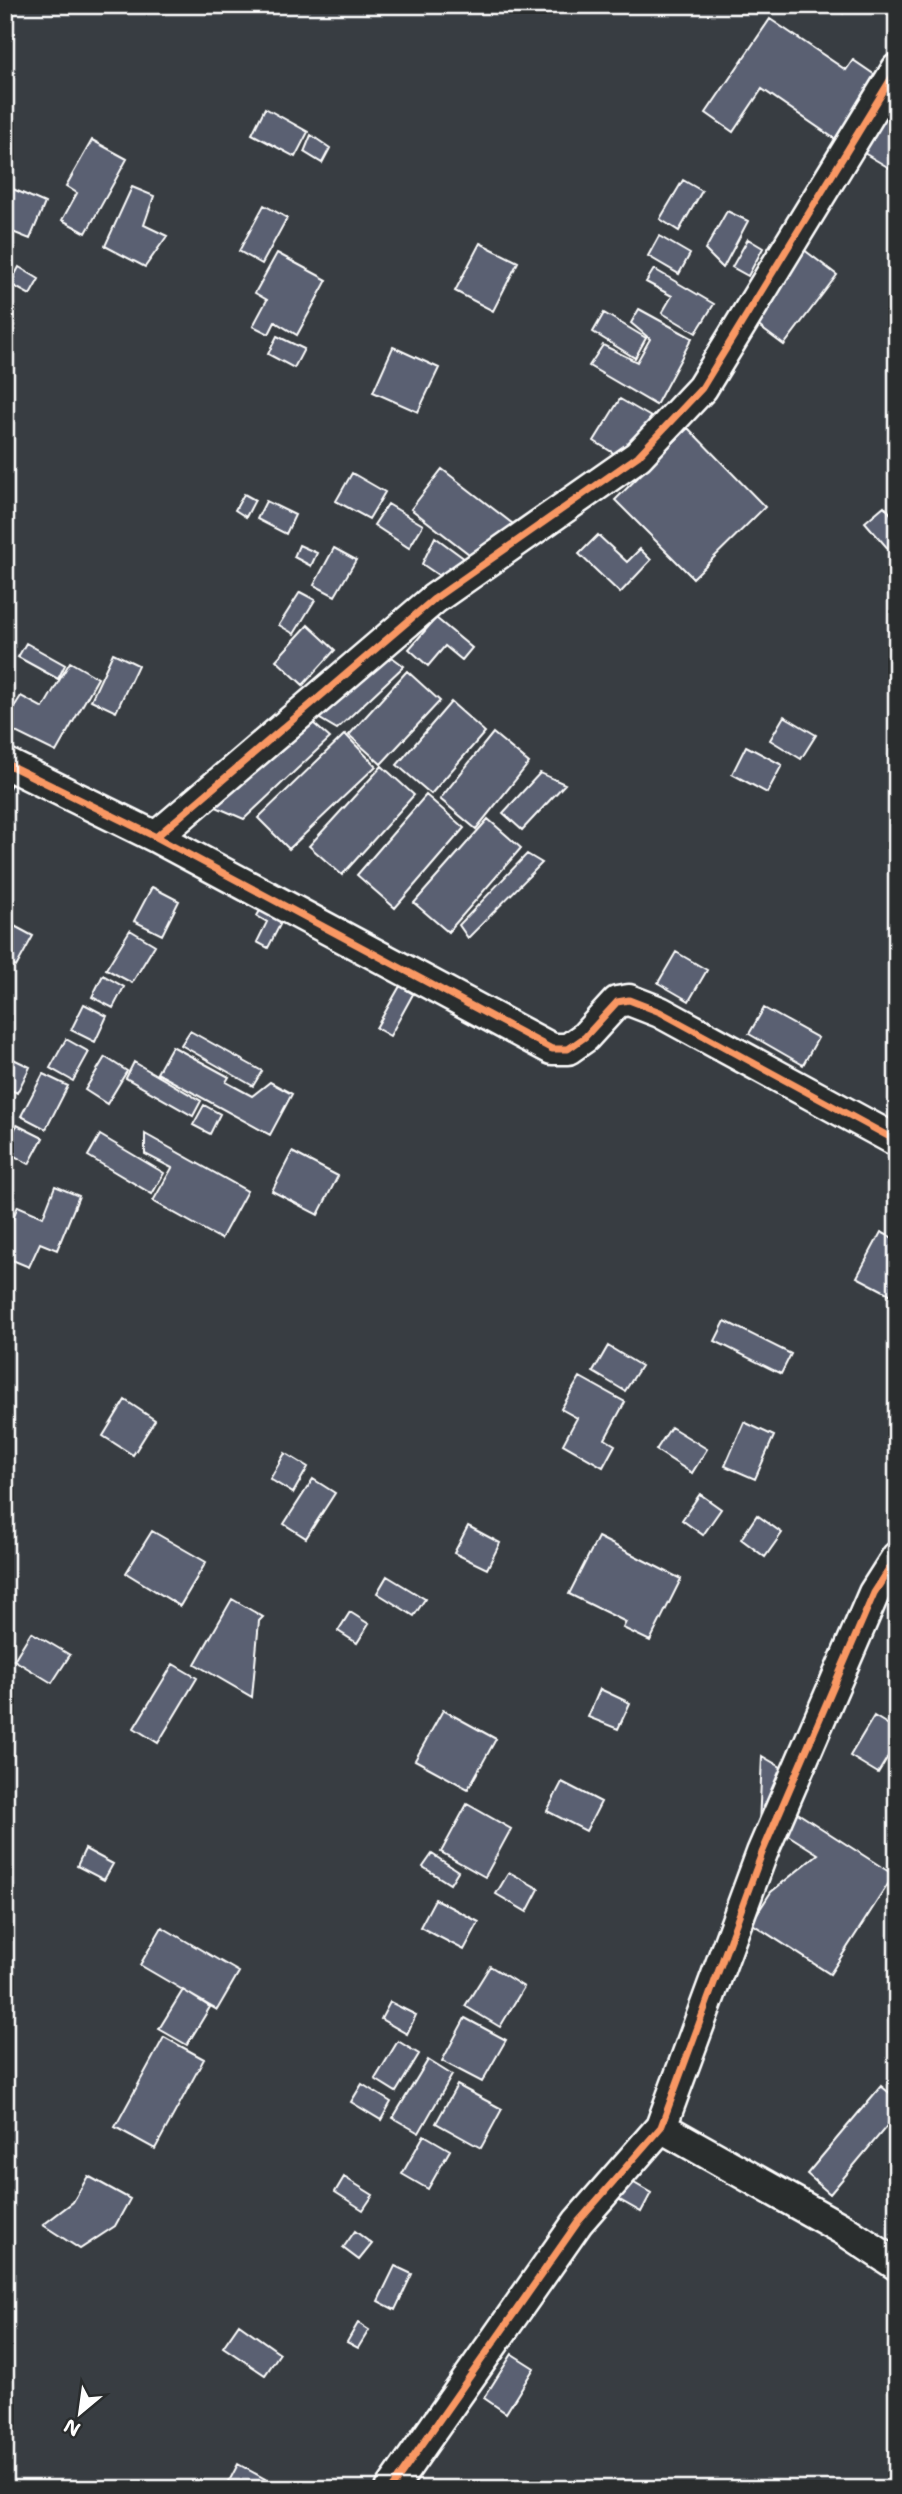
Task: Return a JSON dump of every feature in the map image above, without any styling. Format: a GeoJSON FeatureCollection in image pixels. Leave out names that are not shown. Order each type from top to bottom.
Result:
{"type":"FeatureCollection","features":[{"type":"Feature","properties":{"kind":"street"},"geometry":{"type":"LineString","coordinates":[[156,837],[434,599],[638,456],[702,388],[897,69]]}},
{"type":"Feature","properties":{"kind":"street"},"geometry":{"type":"LineString","coordinates":[[5,763],[156,837],[552,1049],[568,1049],[585,1037],[617,1002],[629,1000],[660,1012],[897,1141]]}},
{"type":"Feature","properties":{"kind":"street"},"geometry":{"type":"LineString","coordinates":[[391,2489],[578,2222],[661,2127],[762,1853],[874,1592],[897,1557]]}},
{"type":"Feature","properties":{"kind":"street"},"geometry":{"type":"LineString","coordinates":[[661,2127],[845,2230],[897,2265]]}},
{"type":"Feature","properties":{"kind":"building"},"geometry":{"type":"Polygon","coordinates":[[[829,5],[847,5],[843,13],[829,5]]]}},
{"type":"Feature","properties":{"kind":"building"},"geometry":{"type":"Polygon","coordinates":[[[770,19],[846,70],[853,60],[878,77],[835,139],[762,89],[733,132],[706,113],[770,19]]]}},
{"type":"Feature","properties":{"kind":"building"},"geometry":{"type":"Polygon","coordinates":[[[891,107],[897,110],[897,160],[891,169],[864,153],[891,107]]]}},
{"type":"Feature","properties":{"kind":"building"},"geometry":{"type":"Polygon","coordinates":[[[265,108],[308,132],[295,157],[252,134],[265,108]]]}},
{"type":"Feature","properties":{"kind":"building"},"geometry":{"type":"Polygon","coordinates":[[[311,135],[330,148],[322,163],[304,152],[311,135]]]}},
{"type":"Feature","properties":{"kind":"building"},"geometry":{"type":"Polygon","coordinates":[[[92,140],[127,159],[86,233],[62,220],[77,193],[66,186],[92,140]]]}},
{"type":"Feature","properties":{"kind":"building"},"geometry":{"type":"Polygon","coordinates":[[[683,180],[702,191],[679,231],[660,219],[683,180]]]}},
{"type":"Feature","properties":{"kind":"building"},"geometry":{"type":"Polygon","coordinates":[[[6,186],[45,203],[30,239],[5,229],[6,186]]]}},
{"type":"Feature","properties":{"kind":"building"},"geometry":{"type":"Polygon","coordinates":[[[132,187],[154,196],[144,225],[167,236],[145,267],[105,246],[132,187]]]}},
{"type":"Feature","properties":{"kind":"building"},"geometry":{"type":"Polygon","coordinates":[[[264,205],[287,218],[262,264],[239,251],[264,205]]]}},
{"type":"Feature","properties":{"kind":"building"},"geometry":{"type":"Polygon","coordinates":[[[727,211],[748,221],[723,268],[705,250],[727,211]]]}},
{"type":"Feature","properties":{"kind":"building"},"geometry":{"type":"Polygon","coordinates":[[[659,236],[690,254],[679,274],[648,256],[659,236]]]}},
{"type":"Feature","properties":{"kind":"building"},"geometry":{"type":"Polygon","coordinates":[[[748,239],[763,248],[748,276],[732,267],[748,239]]]}},
{"type":"Feature","properties":{"kind":"building"},"geometry":{"type":"Polygon","coordinates":[[[480,243],[518,262],[493,311],[455,291],[480,243]]]}},
{"type":"Feature","properties":{"kind":"building"},"geometry":{"type":"Polygon","coordinates":[[[803,249],[837,275],[784,345],[749,319],[803,249]]]}},
{"type":"Feature","properties":{"kind":"building"},"geometry":{"type":"Polygon","coordinates":[[[277,253],[327,280],[297,335],[275,322],[269,334],[253,326],[267,300],[255,293],[277,253]]]}},
{"type":"Feature","properties":{"kind":"building"},"geometry":{"type":"Polygon","coordinates":[[[19,267],[39,279],[30,295],[10,284],[19,267]]]}},
{"type":"Feature","properties":{"kind":"building"},"geometry":{"type":"Polygon","coordinates":[[[654,269],[714,304],[696,333],[662,313],[672,296],[646,282],[654,269]]]}},
{"type":"Feature","properties":{"kind":"building"},"geometry":{"type":"Polygon","coordinates":[[[639,309],[692,338],[656,405],[589,366],[603,345],[637,362],[650,339],[631,323],[639,309]]]}},
{"type":"Feature","properties":{"kind":"building"},"geometry":{"type":"Polygon","coordinates":[[[604,313],[646,338],[635,358],[593,332],[604,313]]]}},
{"type":"Feature","properties":{"kind":"building"},"geometry":{"type":"Polygon","coordinates":[[[277,336],[304,349],[294,368],[268,354],[277,336]]]}},
{"type":"Feature","properties":{"kind":"building"},"geometry":{"type":"Polygon","coordinates":[[[393,347],[439,368],[418,412],[373,392],[393,347]]]}},
{"type":"Feature","properties":{"kind":"building"},"geometry":{"type":"Polygon","coordinates":[[[620,399],[651,417],[625,460],[594,441],[620,399]]]}},
{"type":"Feature","properties":{"kind":"building"},"geometry":{"type":"Polygon","coordinates":[[[688,428],[765,507],[693,578],[615,500],[688,428]]]}},
{"type":"Feature","properties":{"kind":"building"},"geometry":{"type":"Polygon","coordinates":[[[442,469],[513,524],[482,564],[411,509],[442,469]]]}},
{"type":"Feature","properties":{"kind":"building"},"geometry":{"type":"Polygon","coordinates":[[[352,473],[385,492],[369,519],[336,501],[352,473]]]}},
{"type":"Feature","properties":{"kind":"building"},"geometry":{"type":"Polygon","coordinates":[[[244,494],[255,500],[246,517],[235,510],[244,494]]]}},
{"type":"Feature","properties":{"kind":"building"},"geometry":{"type":"Polygon","coordinates":[[[266,501],[295,515],[286,534],[257,519],[266,501]]]}},
{"type":"Feature","properties":{"kind":"building"},"geometry":{"type":"Polygon","coordinates":[[[388,504],[423,525],[409,548],[374,525],[388,504]]]}},
{"type":"Feature","properties":{"kind":"building"},"geometry":{"type":"Polygon","coordinates":[[[884,506],[897,521],[896,558],[865,522],[884,506]]]}},
{"type":"Feature","properties":{"kind":"building"},"geometry":{"type":"Polygon","coordinates":[[[598,535],[627,562],[640,549],[651,560],[620,593],[579,554],[598,535]]]}},
{"type":"Feature","properties":{"kind":"building"},"geometry":{"type":"Polygon","coordinates":[[[435,537],[465,559],[450,583],[422,564],[435,537]]]}},
{"type":"Feature","properties":{"kind":"building"},"geometry":{"type":"Polygon","coordinates":[[[299,545],[317,553],[311,566],[294,557],[299,545]]]}},
{"type":"Feature","properties":{"kind":"building"},"geometry":{"type":"Polygon","coordinates":[[[334,548],[356,560],[335,596],[314,585],[334,548]]]}},
{"type":"Feature","properties":{"kind":"building"},"geometry":{"type":"Polygon","coordinates":[[[300,592],[315,600],[294,634],[279,625],[300,592]]]}},
{"type":"Feature","properties":{"kind":"building"},"geometry":{"type":"Polygon","coordinates":[[[436,618],[472,648],[462,660],[445,646],[428,666],[409,649],[436,618]]]}},
{"type":"Feature","properties":{"kind":"building"},"geometry":{"type":"Polygon","coordinates":[[[308,625],[335,650],[303,685],[276,660],[308,625]]]}},
{"type":"Feature","properties":{"kind":"building"},"geometry":{"type":"Polygon","coordinates":[[[26,643],[65,665],[58,679],[18,657],[26,643]]]}},
{"type":"Feature","properties":{"kind":"building"},"geometry":{"type":"Polygon","coordinates":[[[381,649],[404,666],[337,729],[310,713],[381,649]]]}},
{"type":"Feature","properties":{"kind":"building"},"geometry":{"type":"Polygon","coordinates":[[[113,653],[138,665],[116,712],[91,700],[113,653]]]}},
{"type":"Feature","properties":{"kind":"building"},"geometry":{"type":"Polygon","coordinates":[[[70,662],[98,678],[56,752],[5,727],[5,721],[21,696],[43,708],[70,662]]]}},
{"type":"Feature","properties":{"kind":"building"},"geometry":{"type":"Polygon","coordinates":[[[407,671],[440,701],[381,764],[349,735],[407,671]]]}},
{"type":"Feature","properties":{"kind":"building"},"geometry":{"type":"Polygon","coordinates":[[[451,702],[485,732],[431,794],[397,765],[451,702]]]}},
{"type":"Feature","properties":{"kind":"building"},"geometry":{"type":"Polygon","coordinates":[[[304,715],[330,738],[244,819],[209,804],[304,715]]]}},
{"type":"Feature","properties":{"kind":"building"},"geometry":{"type":"Polygon","coordinates":[[[784,716],[816,735],[801,759],[770,740],[784,716]]]}},
{"type":"Feature","properties":{"kind":"building"},"geometry":{"type":"Polygon","coordinates":[[[493,733],[529,763],[476,829],[440,799],[493,733]]]}},
{"type":"Feature","properties":{"kind":"building"},"geometry":{"type":"Polygon","coordinates":[[[345,734],[376,766],[289,849],[258,818],[345,734]]]}},
{"type":"Feature","properties":{"kind":"building"},"geometry":{"type":"Polygon","coordinates":[[[746,746],[782,765],[767,793],[732,774],[746,746]]]}},
{"type":"Feature","properties":{"kind":"building"},"geometry":{"type":"Polygon","coordinates":[[[382,766],[414,795],[342,875],[309,846],[382,766]]]}},
{"type":"Feature","properties":{"kind":"building"},"geometry":{"type":"Polygon","coordinates":[[[540,773],[565,784],[522,830],[503,813],[540,773]]]}},
{"type":"Feature","properties":{"kind":"building"},"geometry":{"type":"Polygon","coordinates":[[[5,781],[11,784],[5,796],[5,781]]]}},
{"type":"Feature","properties":{"kind":"building"},"geometry":{"type":"Polygon","coordinates":[[[426,795],[464,828],[395,908],[357,875],[426,795]]]}},
{"type":"Feature","properties":{"kind":"building"},"geometry":{"type":"Polygon","coordinates":[[[488,819],[521,848],[448,932],[414,903],[488,819]]]}},
{"type":"Feature","properties":{"kind":"building"},"geometry":{"type":"Polygon","coordinates":[[[527,854],[542,863],[468,938],[459,925],[527,854]]]}},
{"type":"Feature","properties":{"kind":"building"},"geometry":{"type":"Polygon","coordinates":[[[152,887],[179,901],[162,935],[134,921],[152,887]]]}},
{"type":"Feature","properties":{"kind":"building"},"geometry":{"type":"Polygon","coordinates":[[[262,907],[283,919],[268,948],[257,942],[267,922],[257,916],[262,907]]]}},
{"type":"Feature","properties":{"kind":"building"},"geometry":{"type":"Polygon","coordinates":[[[5,921],[33,936],[16,967],[5,962],[5,921]]]}},
{"type":"Feature","properties":{"kind":"building"},"geometry":{"type":"Polygon","coordinates":[[[130,930],[155,945],[132,983],[106,969],[130,930]]]}},
{"type":"Feature","properties":{"kind":"building"},"geometry":{"type":"Polygon","coordinates":[[[676,952],[707,970],[689,1001],[658,983],[676,952]]]}},
{"type":"Feature","properties":{"kind":"building"},"geometry":{"type":"Polygon","coordinates":[[[103,975],[124,987],[113,1008],[92,997],[103,975]]]}},
{"type":"Feature","properties":{"kind":"building"},"geometry":{"type":"Polygon","coordinates":[[[400,986],[413,994],[390,1036],[376,1028],[400,986]]]}},
{"type":"Feature","properties":{"kind":"building"},"geometry":{"type":"Polygon","coordinates":[[[84,1004],[107,1016],[95,1042],[71,1030],[84,1004]]]}},
{"type":"Feature","properties":{"kind":"building"},"geometry":{"type":"Polygon","coordinates":[[[764,1008],[818,1038],[803,1065],[749,1034],[764,1008]]]}},
{"type":"Feature","properties":{"kind":"building"},"geometry":{"type":"Polygon","coordinates":[[[190,1031],[262,1071],[253,1086],[181,1045],[190,1031]]]}},
{"type":"Feature","properties":{"kind":"building"},"geometry":{"type":"Polygon","coordinates":[[[66,1039],[89,1052],[73,1081],[50,1068],[66,1039]]]}},
{"type":"Feature","properties":{"kind":"building"},"geometry":{"type":"Polygon","coordinates":[[[172,1046],[229,1077],[226,1082],[252,1096],[270,1082],[292,1094],[270,1135],[157,1073],[172,1046]]]}},
{"type":"Feature","properties":{"kind":"building"},"geometry":{"type":"Polygon","coordinates":[[[5,1055],[30,1067],[17,1093],[5,1087],[5,1055]]]}},
{"type":"Feature","properties":{"kind":"building"},"geometry":{"type":"Polygon","coordinates":[[[105,1057],[127,1071],[107,1104],[85,1090],[105,1057]]]}},
{"type":"Feature","properties":{"kind":"building"},"geometry":{"type":"Polygon","coordinates":[[[134,1062],[201,1101],[193,1116],[126,1078],[134,1062]]]}},
{"type":"Feature","properties":{"kind":"building"},"geometry":{"type":"Polygon","coordinates":[[[43,1074],[68,1086],[46,1129],[21,1116],[43,1074]]]}},
{"type":"Feature","properties":{"kind":"building"},"geometry":{"type":"Polygon","coordinates":[[[204,1105],[220,1114],[210,1134],[193,1125],[204,1105]]]}},
{"type":"Feature","properties":{"kind":"building"},"geometry":{"type":"Polygon","coordinates":[[[17,1125],[43,1138],[29,1164],[5,1151],[17,1125]]]}},
{"type":"Feature","properties":{"kind":"building"},"geometry":{"type":"Polygon","coordinates":[[[145,1134],[247,1191],[221,1239],[153,1201],[172,1168],[145,1154],[145,1134]]]}},
{"type":"Feature","properties":{"kind":"building"},"geometry":{"type":"Polygon","coordinates":[[[100,1135],[164,1173],[152,1194],[88,1156],[100,1135]]]}},
{"type":"Feature","properties":{"kind":"building"},"geometry":{"type":"Polygon","coordinates":[[[292,1152],[338,1176],[318,1215],[272,1191],[292,1152]]]}},
{"type":"Feature","properties":{"kind":"building"},"geometry":{"type":"Polygon","coordinates":[[[55,1186],[79,1196],[57,1250],[40,1243],[29,1267],[5,1257],[5,1236],[18,1206],[43,1217],[55,1186]]]}},
{"type":"Feature","properties":{"kind":"building"},"geometry":{"type":"Polygon","coordinates":[[[881,1232],[897,1240],[897,1298],[857,1277],[881,1232]]]}},
{"type":"Feature","properties":{"kind":"building"},"geometry":{"type":"Polygon","coordinates":[[[725,1321],[791,1354],[781,1374],[715,1341],[725,1321]]]}},
{"type":"Feature","properties":{"kind":"building"},"geometry":{"type":"Polygon","coordinates":[[[608,1346],[641,1366],[625,1391],[593,1372],[608,1346]]]}},
{"type":"Feature","properties":{"kind":"building"},"geometry":{"type":"Polygon","coordinates":[[[580,1377],[625,1402],[605,1439],[615,1445],[603,1467],[563,1444],[577,1418],[561,1409],[580,1377]]]}},
{"type":"Feature","properties":{"kind":"building"},"geometry":{"type":"Polygon","coordinates":[[[125,1400],[155,1420],[133,1455],[103,1436],[125,1400]]]}},
{"type":"Feature","properties":{"kind":"building"},"geometry":{"type":"Polygon","coordinates":[[[744,1422],[774,1436],[755,1479],[725,1466],[744,1422]]]}},
{"type":"Feature","properties":{"kind":"building"},"geometry":{"type":"Polygon","coordinates":[[[671,1427],[707,1449],[692,1473],[656,1450],[671,1427]]]}},
{"type":"Feature","properties":{"kind":"building"},"geometry":{"type":"Polygon","coordinates":[[[285,1453],[308,1467],[293,1493],[270,1479],[285,1453]]]}},
{"type":"Feature","properties":{"kind":"building"},"geometry":{"type":"Polygon","coordinates":[[[313,1479],[335,1493],[306,1538],[284,1524],[313,1479]]]}},
{"type":"Feature","properties":{"kind":"building"},"geometry":{"type":"Polygon","coordinates":[[[700,1494],[721,1509],[703,1535],[682,1520],[700,1494]]]}},
{"type":"Feature","properties":{"kind":"building"},"geometry":{"type":"Polygon","coordinates":[[[757,1515],[782,1533],[765,1557],[741,1539],[757,1515]]]}},
{"type":"Feature","properties":{"kind":"building"},"geometry":{"type":"Polygon","coordinates":[[[468,1526],[500,1543],[487,1569],[454,1553],[468,1526]]]}},
{"type":"Feature","properties":{"kind":"building"},"geometry":{"type":"Polygon","coordinates":[[[152,1531],[206,1562],[180,1606],[126,1573],[152,1531]]]}},
{"type":"Feature","properties":{"kind":"building"},"geometry":{"type":"Polygon","coordinates":[[[598,1537],[681,1579],[650,1641],[623,1628],[626,1622],[569,1594],[598,1537]]]}},
{"type":"Feature","properties":{"kind":"building"},"geometry":{"type":"Polygon","coordinates":[[[387,1576],[425,1599],[414,1616],[377,1593],[387,1576]]]}},
{"type":"Feature","properties":{"kind":"building"},"geometry":{"type":"Polygon","coordinates":[[[232,1599],[263,1617],[259,1621],[252,1697],[195,1664],[232,1599]]]}},
{"type":"Feature","properties":{"kind":"building"},"geometry":{"type":"Polygon","coordinates":[[[350,1612],[369,1624],[357,1643],[338,1631],[350,1612]]]}},
{"type":"Feature","properties":{"kind":"building"},"geometry":{"type":"Polygon","coordinates":[[[31,1632],[70,1655],[52,1683],[14,1660],[31,1632]]]}},
{"type":"Feature","properties":{"kind":"building"},"geometry":{"type":"Polygon","coordinates":[[[173,1664],[197,1678],[158,1743],[134,1728],[173,1664]]]}},
{"type":"Feature","properties":{"kind":"building"},"geometry":{"type":"Polygon","coordinates":[[[600,1689],[630,1703],[618,1729],[588,1717],[600,1689]]]}},
{"type":"Feature","properties":{"kind":"building"},"geometry":{"type":"Polygon","coordinates":[[[443,1710],[496,1739],[468,1789],[415,1760],[443,1710]]]}},
{"type":"Feature","properties":{"kind":"building"},"geometry":{"type":"Polygon","coordinates":[[[874,1716],[897,1730],[897,1742],[878,1773],[850,1756],[874,1716]]]}},
{"type":"Feature","properties":{"kind":"building"},"geometry":{"type":"Polygon","coordinates":[[[762,1756],[784,1769],[759,1826],[762,1756]]]}},
{"type":"Feature","properties":{"kind":"building"},"geometry":{"type":"Polygon","coordinates":[[[562,1782],[601,1802],[586,1831],[547,1811],[562,1782]]]}},
{"type":"Feature","properties":{"kind":"building"},"geometry":{"type":"Polygon","coordinates":[[[467,1804],[511,1829],[485,1877],[441,1852],[467,1804]]]}},
{"type":"Feature","properties":{"kind":"building"},"geometry":{"type":"Polygon","coordinates":[[[793,1810],[894,1875],[830,1974],[751,1923],[771,1892],[818,1854],[780,1830],[793,1810]]]}},
{"type":"Feature","properties":{"kind":"building"},"geometry":{"type":"Polygon","coordinates":[[[85,1849],[113,1864],[104,1880],[77,1866],[85,1849]]]}},
{"type":"Feature","properties":{"kind":"building"},"geometry":{"type":"Polygon","coordinates":[[[432,1854],[458,1871],[450,1884],[423,1867],[432,1854]]]}},
{"type":"Feature","properties":{"kind":"building"},"geometry":{"type":"Polygon","coordinates":[[[509,1872],[539,1889],[527,1912],[496,1894],[509,1872]]]}},
{"type":"Feature","properties":{"kind":"building"},"geometry":{"type":"Polygon","coordinates":[[[435,1899],[479,1922],[464,1950],[420,1927],[435,1899]]]}},
{"type":"Feature","properties":{"kind":"building"},"geometry":{"type":"Polygon","coordinates":[[[162,1927],[239,1972],[217,2010],[140,1965],[162,1927]]]}},
{"type":"Feature","properties":{"kind":"building"},"geometry":{"type":"Polygon","coordinates":[[[490,1966],[524,1987],[500,2027],[465,2006],[490,1966]]]}},
{"type":"Feature","properties":{"kind":"building"},"geometry":{"type":"Polygon","coordinates":[[[183,1990],[210,2007],[187,2045],[159,2029],[183,1990]]]}},
{"type":"Feature","properties":{"kind":"building"},"geometry":{"type":"Polygon","coordinates":[[[390,2002],[416,2015],[407,2034],[381,2019],[390,2002]]]}},
{"type":"Feature","properties":{"kind":"building"},"geometry":{"type":"Polygon","coordinates":[[[465,2018],[506,2040],[482,2082],[442,2061],[465,2018]]]}},
{"type":"Feature","properties":{"kind":"building"},"geometry":{"type":"Polygon","coordinates":[[[164,2037],[204,2059],[155,2149],[115,2127],[164,2037]]]}},
{"type":"Feature","properties":{"kind":"building"},"geometry":{"type":"Polygon","coordinates":[[[398,2041],[419,2054],[396,2092],[375,2079],[398,2041]]]}},
{"type":"Feature","properties":{"kind":"building"},"geometry":{"type":"Polygon","coordinates":[[[428,2060],[452,2075],[419,2133],[393,2118],[428,2060]]]}},
{"type":"Feature","properties":{"kind":"building"},"geometry":{"type":"Polygon","coordinates":[[[362,2084],[391,2102],[381,2120],[351,2102],[362,2084]]]}},
{"type":"Feature","properties":{"kind":"building"},"geometry":{"type":"Polygon","coordinates":[[[457,2085],[502,2109],[481,2148],[436,2123],[457,2085]]]}},
{"type":"Feature","properties":{"kind":"building"},"geometry":{"type":"Polygon","coordinates":[[[881,2086],[897,2099],[897,2114],[830,2194],[807,2174],[881,2086]]]}},
{"type":"Feature","properties":{"kind":"building"},"geometry":{"type":"Polygon","coordinates":[[[424,2135],[450,2150],[428,2189],[402,2174],[424,2135]]]}},
{"type":"Feature","properties":{"kind":"building"},"geometry":{"type":"Polygon","coordinates":[[[88,2176],[130,2199],[115,2226],[80,2249],[43,2225],[73,2202],[88,2176]]]}},
{"type":"Feature","properties":{"kind":"building"},"geometry":{"type":"Polygon","coordinates":[[[622,2176],[651,2193],[641,2212],[611,2195],[622,2176]]]}},
{"type":"Feature","properties":{"kind":"building"},"geometry":{"type":"Polygon","coordinates":[[[344,2177],[373,2195],[363,2210],[335,2192],[344,2177]]]}},
{"type":"Feature","properties":{"kind":"building"},"geometry":{"type":"Polygon","coordinates":[[[355,2231],[372,2244],[359,2260],[343,2248],[355,2231]]]}},
{"type":"Feature","properties":{"kind":"building"},"geometry":{"type":"Polygon","coordinates":[[[395,2266],[412,2274],[395,2310],[378,2301],[395,2266]]]}},
{"type":"Feature","properties":{"kind":"building"},"geometry":{"type":"Polygon","coordinates":[[[358,2323],[369,2330],[358,2348],[347,2342],[358,2323]]]}},
{"type":"Feature","properties":{"kind":"building"},"geometry":{"type":"Polygon","coordinates":[[[239,2324],[280,2353],[265,2375],[223,2347],[239,2324]]]}},
{"type":"Feature","properties":{"kind":"building"},"geometry":{"type":"Polygon","coordinates":[[[512,2354],[534,2368],[506,2413],[484,2398],[512,2354]]]}},
{"type":"Feature","properties":{"kind":"building"},"geometry":{"type":"Polygon","coordinates":[[[238,2464],[265,2479],[260,2489],[225,2489],[238,2464]]]}},
{"type":"Feature","properties":{"kind":"cycle path"},"geometry":{"type":"LineString","coordinates":[[156,837],[434,599],[638,456],[702,388],[897,69]]}},
{"type":"Feature","properties":{"kind":"cycle path"},"geometry":{"type":"LineString","coordinates":[[5,763],[156,837],[552,1049],[568,1049],[585,1037],[617,1002],[629,1000],[660,1012],[897,1141]]}},
{"type":"Feature","properties":{"kind":"cycle path"},"geometry":{"type":"LineString","coordinates":[[391,2489],[578,2222],[661,2127],[762,1853],[874,1593],[897,1557]]}}]}
